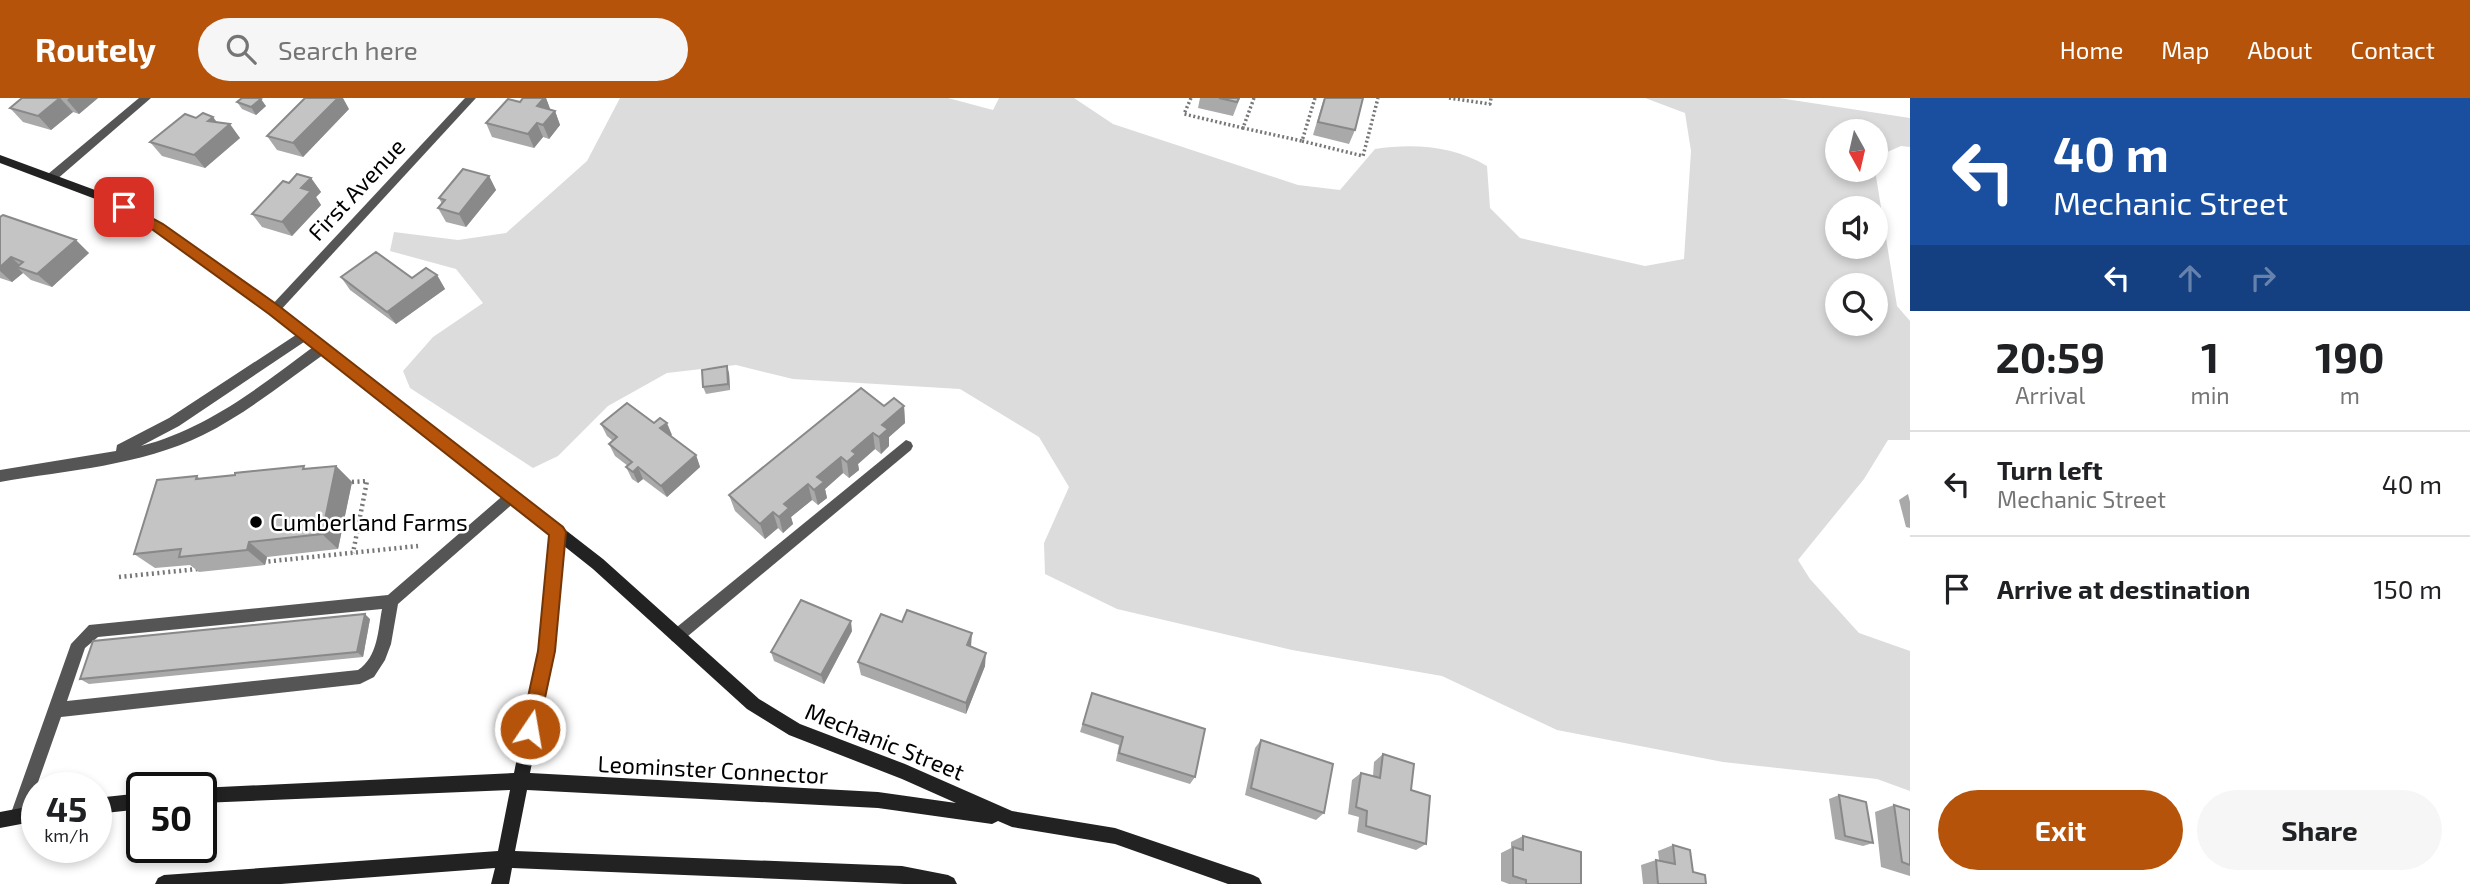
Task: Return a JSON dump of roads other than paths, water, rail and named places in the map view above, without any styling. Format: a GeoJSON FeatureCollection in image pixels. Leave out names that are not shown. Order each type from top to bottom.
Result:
{"type":"FeatureCollection","features":[{"type":"Feature","properties":{"kind":"main road","name":"Mechanic Street"},"geometry":{"type":"LineString","coordinates":[[0,159],[110,200],[158,227],[274,310],[598,564],[754,704],[795,730],[905,772],[1012,819],[1115,836],[1253,884]]}},
{"type":"Feature","properties":{"kind":"main road"},"geometry":{"type":"LineString","coordinates":[[500,884],[547,651],[558,532]]}},
{"type":"Feature","properties":{"kind":"main road","name":"Leominster Connector"},"geometry":{"type":"LineString","coordinates":[[217,794],[519,781],[878,800],[1012,819]]}},
{"type":"Feature","properties":{"kind":"main road"},"geometry":{"type":"LineString","coordinates":[[0,820],[21,816]]}},
{"type":"Feature","properties":{"kind":"main road"},"geometry":{"type":"LineString","coordinates":[[163,884],[506,859],[947,884]]}},
{"type":"Feature","properties":{"kind":"street"},"geometry":{"type":"LineString","coordinates":[[52,177],[146,98]]}},
{"type":"Feature","properties":{"kind":"street","name":"First Avenue"},"geometry":{"type":"LineString","coordinates":[[274,310],[471,98]]}},
{"type":"Feature","properties":{"kind":"street"},"geometry":{"type":"LineString","coordinates":[[102,457],[174,422],[305,334]]}},
{"type":"Feature","properties":{"kind":"street"},"geometry":{"type":"LineString","coordinates":[[0,476],[132,453],[180,439],[243,403],[322,348]]}},
{"type":"Feature","properties":{"kind":"street"},"geometry":{"type":"LineString","coordinates":[[677,636],[906,446]]}},
{"type":"Feature","properties":{"kind":"street"},"geometry":{"type":"LineString","coordinates":[[18,817],[79,643],[94,630],[391,601],[511,497]]}},
{"type":"Feature","properties":{"kind":"street"},"geometry":{"type":"LineString","coordinates":[[56,710],[360,677],[373,671],[378,662],[391,601]]}},
{"type":"Feature","properties":{"kind":"place","name":"Cumberland Farms"},"geometry":{"type":"Point","coordinates":[256,522]}}]}
